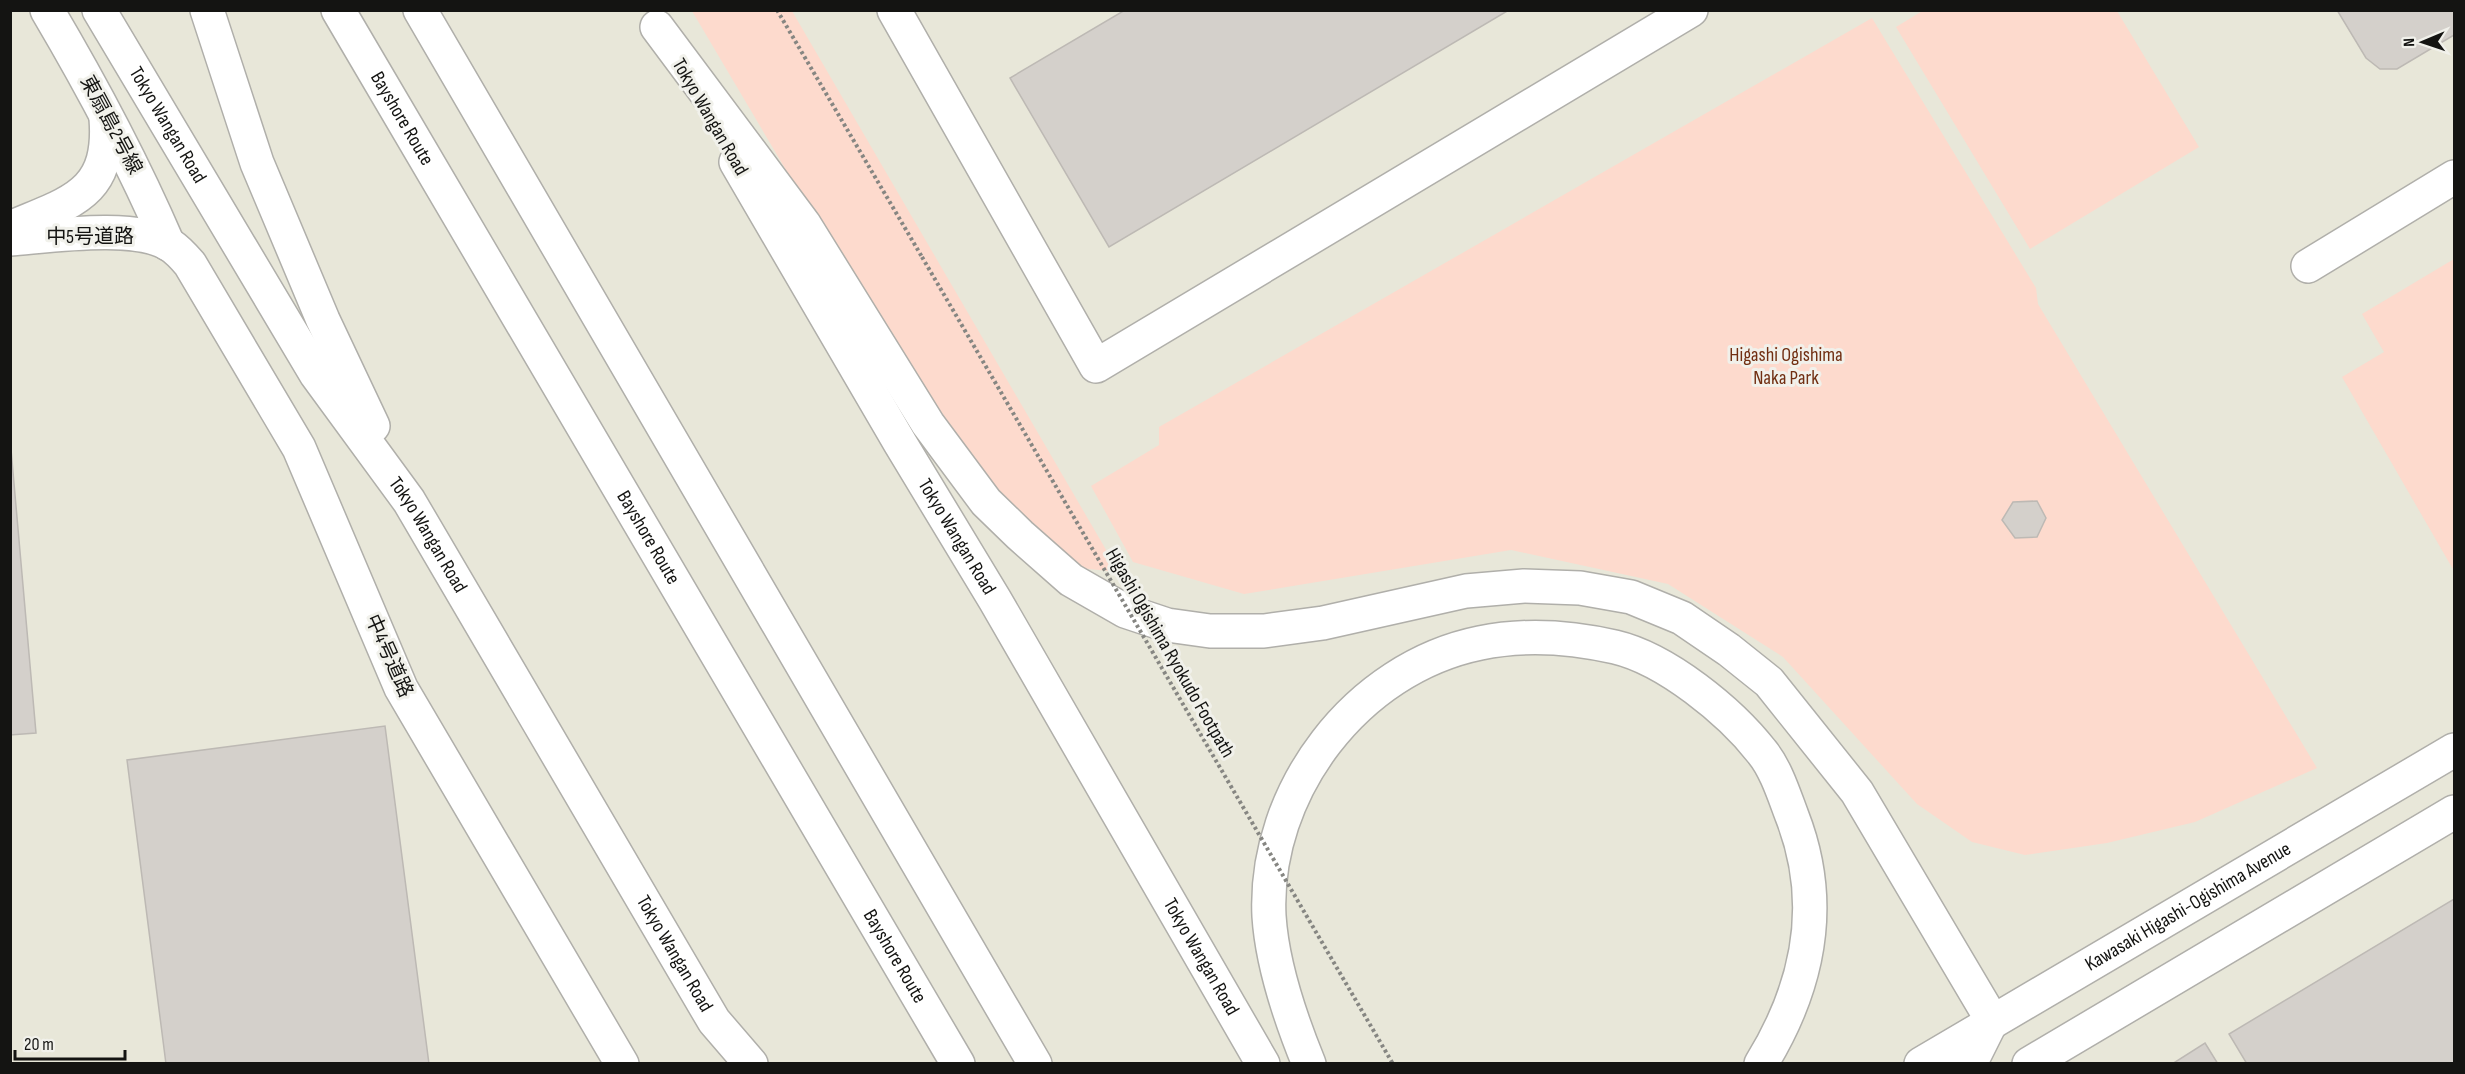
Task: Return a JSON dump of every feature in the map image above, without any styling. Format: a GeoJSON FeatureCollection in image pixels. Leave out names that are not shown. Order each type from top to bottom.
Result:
{"type":"FeatureCollection","features":[{"type":"Feature","properties":{"kind":"main road","name":"東扇島2号線"},"geometry":{"type":"LineString","coordinates":[[47,10],[105,111],[143,187],[168,244]]}},
{"type":"Feature","properties":{"kind":"main road","name":"Tokyo Wangan Road"},"geometry":{"type":"LineString","coordinates":[[99,10],[316,374],[409,501],[714,1021],[751,1064]]}},
{"type":"Feature","properties":{"kind":"main road"},"geometry":{"type":"LineString","coordinates":[[207,10],[257,163],[288,242],[409,501]]}},
{"type":"Feature","properties":{"kind":"main road","name":"Bayshore Route"},"geometry":{"type":"LineString","coordinates":[[338,10],[958,1064]]}},
{"type":"Feature","properties":{"kind":"main road"},"geometry":{"type":"LineString","coordinates":[[420,10],[1035,1064]]}},
{"type":"Feature","properties":{"kind":"main road"},"geometry":{"type":"LineString","coordinates":[[904,14],[1096,366],[1691,10]]}},
{"type":"Feature","properties":{"kind":"main road"},"geometry":{"type":"LineString","coordinates":[[652,19],[804,224],[928,424],[980,494],[1020,535],[1071,580],[1125,611],[1167,625],[1210,631],[1264,631],[1323,623],[1466,591],[1524,586],[1580,588],[1631,597],[1682,618],[1729,650],[1769,682],[1857,792],[1992,1020],[1970,1064]]}},
{"type":"Feature","properties":{"kind":"main road","name":"Tokyo Wangan Road"},"geometry":{"type":"LineString","coordinates":[[652,19],[900,443],[995,600],[1263,1064]]}},
{"type":"Feature","properties":{"kind":"main road"},"geometry":{"type":"LineString","coordinates":[[10,228],[66,204],[91,184],[103,165],[106,154],[108,143],[105,111]]}},
{"type":"Feature","properties":{"kind":"main road"},"geometry":{"type":"LineString","coordinates":[[2308,266],[2454,177]]}},
{"type":"Feature","properties":{"kind":"main road","name":"中5号道路"},"geometry":{"type":"LineString","coordinates":[[10,239],[106,233],[134,235],[168,244]]}},
{"type":"Feature","properties":{"kind":"main road","name":"中4号道路"},"geometry":{"type":"LineString","coordinates":[[168,244],[190,264],[299,448],[401,688],[622,1064]]}},
{"type":"Feature","properties":{"kind":"main road"},"geometry":{"type":"LineString","coordinates":[[1309,1064],[1297,1035],[1284,988],[1269,916],[1270,887],[1278,841],[1288,806],[1323,744],[1374,694],[1404,673],[1435,657],[1479,643],[1523,637],[1570,639],[1618,647],[1662,667],[1703,693],[1764,753],[1796,826],[1807,864],[1811,908],[1809,942],[1801,978],[1776,1038],[1761,1064]]}},
{"type":"Feature","properties":{"kind":"main road","name":"Kawasaki Higashi-Ogishima Avenue"},"geometry":{"type":"LineString","coordinates":[[1922,1064],[1992,1020],[2454,750]]}},
{"type":"Feature","properties":{"kind":"main road"},"geometry":{"type":"LineString","coordinates":[[2029,1064],[2454,812]]}},
{"type":"Feature","properties":{"kind":"main road"},"geometry":{"type":"LineString","coordinates":[[714,1021],[726,1064]]}},
{"type":"Feature","properties":{"kind":"path","name":"Higashi Ogishima Ryokudo Footpath"},"geometry":{"type":"LineString","coordinates":[[777,10],[1393,1064]]}},
{"type":"Feature","properties":{"kind":"shaded area"},"geometry":{"type":"Polygon","coordinates":[[[10,11],[2454,11],[2454,1063],[11,1063],[10,11]]]}},
{"type":"Feature","properties":{"kind":"green space"},"geometry":{"type":"Polygon","coordinates":[[[1924,10],[2117,11],[2199,147],[2030,249],[1896,27],[1924,10]]]}},
{"type":"Feature","properties":{"kind":"green space"},"geometry":{"type":"Polygon","coordinates":[[[692,11],[792,11],[1119,572],[1069,567],[961,452],[874,319],[692,11]]]}},
{"type":"Feature","properties":{"kind":"green space","name":"Higashi Ogishima Naka Park"},"geometry":{"type":"Polygon","coordinates":[[[1872,18],[2036,288],[2038,304],[2317,768],[2195,822],[2107,843],[2025,855],[1972,842],[1917,804],[1783,657],[1668,584],[1511,550],[1244,594],[1133,562],[1091,486],[1159,445],[1159,427],[1872,18]]]}},
{"type":"Feature","properties":{"kind":"green space"},"geometry":{"type":"Polygon","coordinates":[[[2454,259],[2454,571],[2342,377],[2384,352],[2362,314],[2454,259]]]}},
{"type":"Feature","properties":{"kind":"building"},"geometry":{"type":"Polygon","coordinates":[[[1125,10],[1509,10],[1109,247],[1010,78],[1125,10]]]}},
{"type":"Feature","properties":{"kind":"building"},"geometry":{"type":"Polygon","coordinates":[[[2337,10],[2454,10],[2454,35],[2397,69],[2380,69],[2366,58],[2337,10]]]}},
{"type":"Feature","properties":{"kind":"building"},"geometry":{"type":"Polygon","coordinates":[[[10,438],[36,733],[10,735],[10,438]]]}},
{"type":"Feature","properties":{"kind":"building"},"geometry":{"type":"Polygon","coordinates":[[[2037,501],[2046,518],[2037,537],[2015,538],[2002,520],[2013,502],[2037,501]]]}},
{"type":"Feature","properties":{"kind":"building"},"geometry":{"type":"Polygon","coordinates":[[[385,726],[429,1064],[166,1064],[127,760],[385,726]]]}},
{"type":"Feature","properties":{"kind":"building"},"geometry":{"type":"Polygon","coordinates":[[[2454,899],[2454,1064],[2247,1064],[2229,1034],[2454,899]]]}},
{"type":"Feature","properties":{"kind":"building"},"geometry":{"type":"Polygon","coordinates":[[[2205,1043],[2218,1064],[2172,1064],[2205,1043]]]}}]}
